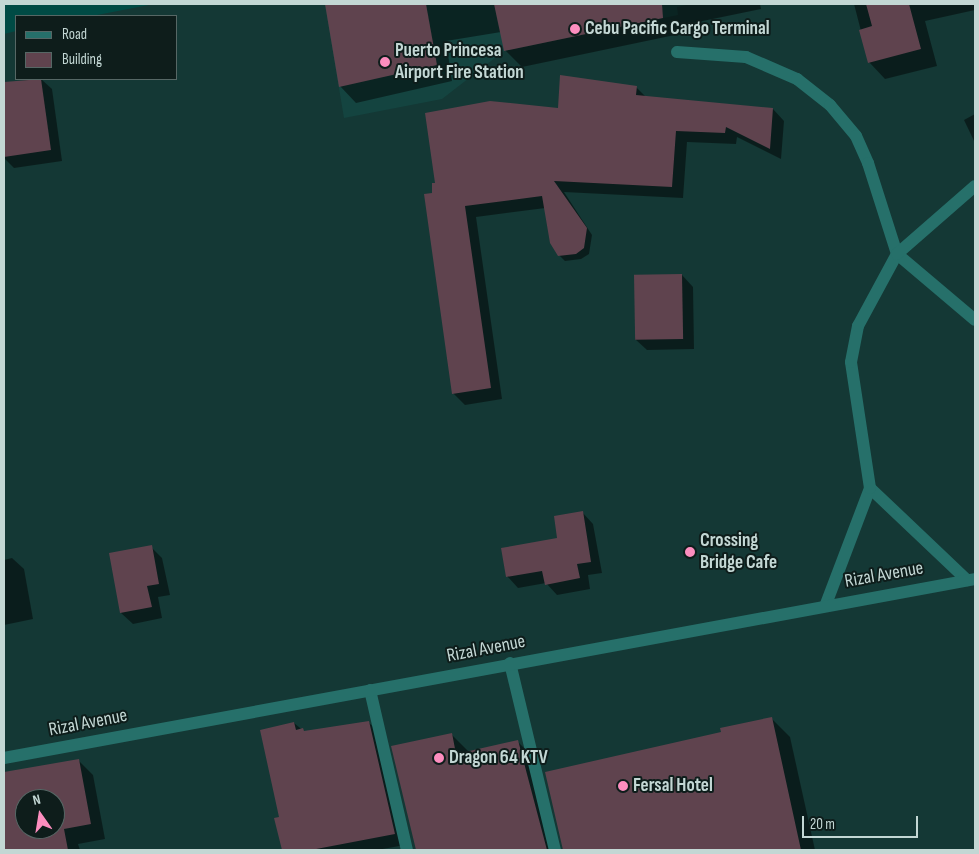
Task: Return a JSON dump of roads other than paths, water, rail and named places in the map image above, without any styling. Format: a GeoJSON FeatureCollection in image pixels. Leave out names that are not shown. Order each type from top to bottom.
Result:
{"type":"FeatureCollection","features":[{"type":"Feature","properties":{"kind":"street"},"geometry":{"type":"LineString","coordinates":[[677,52],[746,57],[797,79],[830,105],[856,136],[868,163],[896,254],[975,320]]}},
{"type":"Feature","properties":{"kind":"street"},"geometry":{"type":"LineString","coordinates":[[826,604],[870,488],[851,362],[858,326],[867,305],[896,254],[975,186]]}},
{"type":"Feature","properties":{"kind":"street"},"geometry":{"type":"LineString","coordinates":[[870,488],[971,580]]}},
{"type":"Feature","properties":{"kind":"street","name":"Rizal Avenue"},"geometry":{"type":"LineString","coordinates":[[4,758],[826,604],[971,580]]}},
{"type":"Feature","properties":{"kind":"street"},"geometry":{"type":"LineString","coordinates":[[510,663],[555,850]]}},
{"type":"Feature","properties":{"kind":"street"},"geometry":{"type":"LineString","coordinates":[[370,690],[407,850]]}},
{"type":"Feature","properties":{"kind":"place","name":"Cebu Pacific Cargo Terminal"},"geometry":{"type":"Point","coordinates":[575,29]}},
{"type":"Feature","properties":{"kind":"place","name":"Puerto Princesa Airport Fire Station"},"geometry":{"type":"Point","coordinates":[385,62]}},
{"type":"Feature","properties":{"kind":"place","name":"Crossing Bridge Cafe"},"geometry":{"type":"Point","coordinates":[690,552]}},
{"type":"Feature","properties":{"kind":"place","name":"Dragon 64 KTV"},"geometry":{"type":"Point","coordinates":[439,758]}},
{"type":"Feature","properties":{"kind":"place","name":"Fersal Hotel"},"geometry":{"type":"Point","coordinates":[623,786]}}]}
